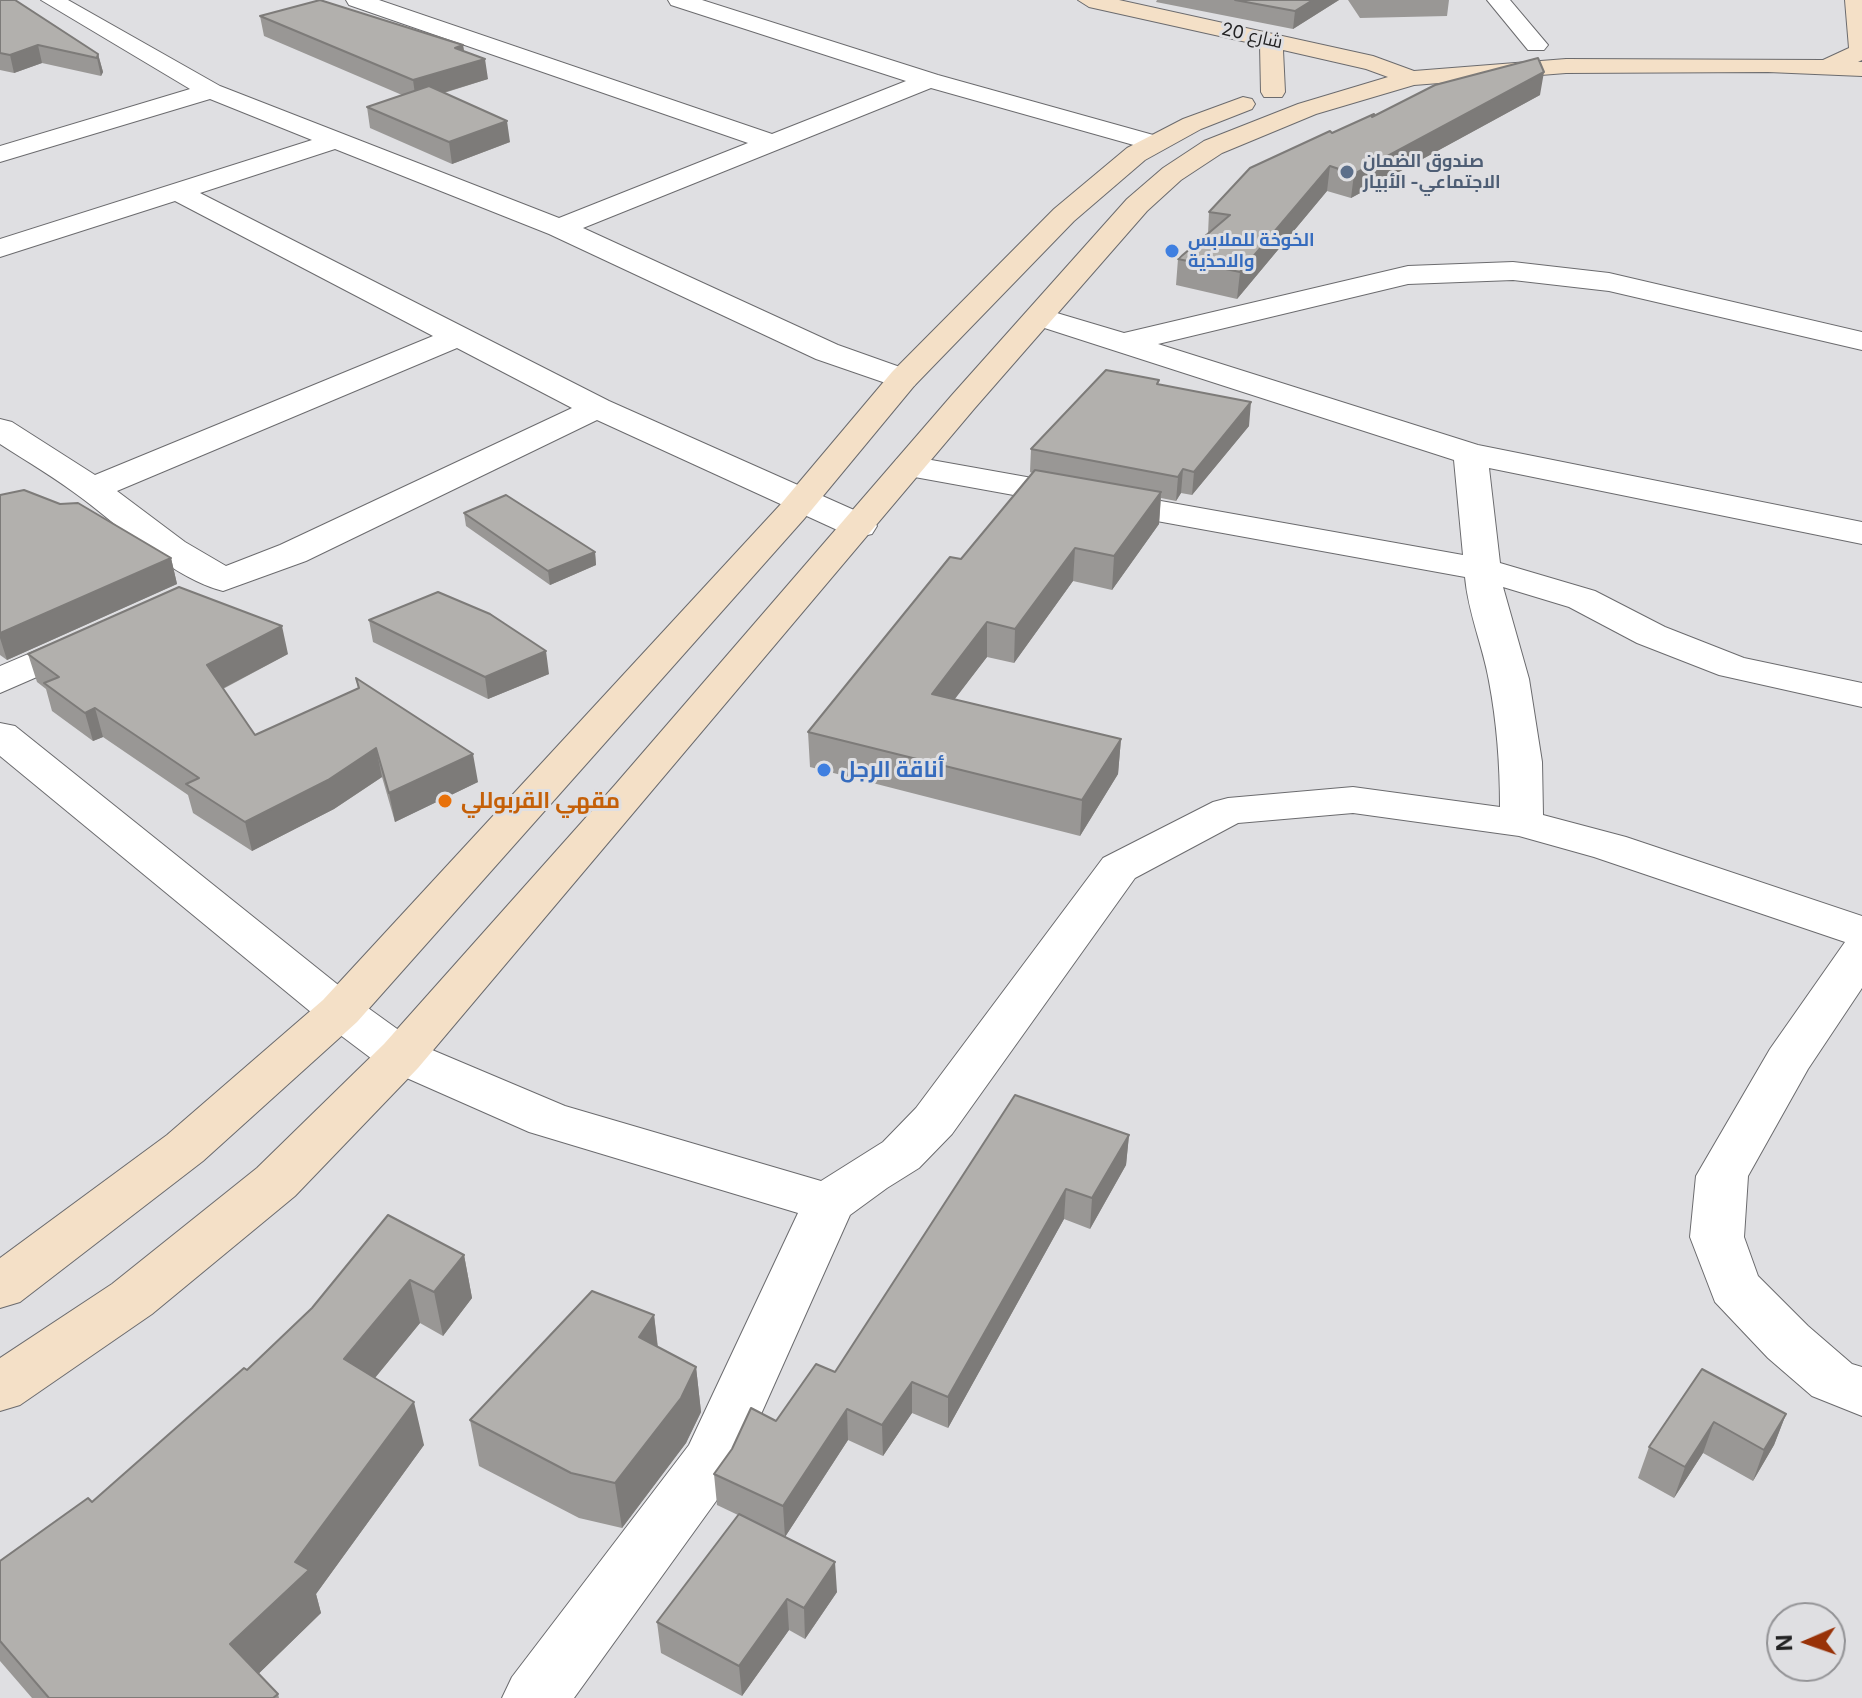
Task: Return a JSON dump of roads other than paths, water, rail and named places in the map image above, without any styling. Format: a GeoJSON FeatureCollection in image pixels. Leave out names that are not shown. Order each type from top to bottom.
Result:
{"type":"FeatureCollection","features":[{"type":"Feature","properties":{"kind":"street"},"geometry":{"type":"LineString","coordinates":[[52,0],[211,91],[559,228],[827,352],[903,379]]}},
{"type":"Feature","properties":{"kind":"street"},"geometry":{"type":"LineString","coordinates":[[357,0],[773,143]]}},
{"type":"Feature","properties":{"kind":"street"},"geometry":{"type":"LineString","coordinates":[[394,13],[433,0]]}},
{"type":"Feature","properties":{"kind":"street"},"geometry":{"type":"LineString","coordinates":[[679,0],[929,80],[1155,143]]}},
{"type":"Feature","properties":{"kind":"street","name":"شارع 20"},"geometry":{"type":"LineString","coordinates":[[1089,0],[1373,63],[1412,78]]}},
{"type":"Feature","properties":{"kind":"street"},"geometry":{"type":"LineString","coordinates":[[1498,0],[1536,45]]}},
{"type":"Feature","properties":{"kind":"street"},"geometry":{"type":"LineString","coordinates":[[1856,0],[1862,51]]}},
{"type":"Feature","properties":{"kind":"street"},"geometry":{"type":"LineString","coordinates":[[729,14],[759,5]]}},
{"type":"Feature","properties":{"kind":"street"},"geometry":{"type":"LineString","coordinates":[[1271,40],[1273,92]]}},
{"type":"Feature","properties":{"kind":"street"},"geometry":{"type":"LineString","coordinates":[[0,1287],[185,1148],[340,1011],[803,500],[903,379],[1064,215],[1136,154],[1192,124],[1273,92],[1373,63],[1536,45],[1665,44],[1862,51]]}},
{"type":"Feature","properties":{"kind":"street"},"geometry":{"type":"LineString","coordinates":[[0,1388],[132,1299],[276,1182],[401,1056],[1137,205],[1172,174],[1213,147],[1307,109],[1412,78],[1566,66],[1845,68],[1862,51]]}},
{"type":"Feature","properties":{"kind":"street"},"geometry":{"type":"LineString","coordinates":[[559,228],[929,80]]}},
{"type":"Feature","properties":{"kind":"street"},"geometry":{"type":"LineString","coordinates":[[0,154],[211,91]]}},
{"type":"Feature","properties":{"kind":"street"},"geometry":{"type":"LineString","coordinates":[[12,128],[37,142]]}},
{"type":"Feature","properties":{"kind":"street"},"geometry":{"type":"LineString","coordinates":[[0,248],[334,141]]}},
{"type":"Feature","properties":{"kind":"street"},"geometry":{"type":"LineString","coordinates":[[178,192],[597,408],[859,526]]}},
{"type":"Feature","properties":{"kind":"street"},"geometry":{"type":"LineString","coordinates":[[1124,343],[1408,275],[1513,271],[1609,282],[1862,341]]}},
{"type":"Feature","properties":{"kind":"street"},"geometry":{"type":"LineString","coordinates":[[1040,317],[1365,418],[1470,454],[1862,533]]}},
{"type":"Feature","properties":{"kind":"street"},"geometry":{"type":"LineString","coordinates":[[92,489],[459,336]]}},
{"type":"Feature","properties":{"kind":"street"},"geometry":{"type":"LineString","coordinates":[[181,599],[293,553],[597,408]]}},
{"type":"Feature","properties":{"kind":"street"},"geometry":{"type":"LineString","coordinates":[[0,429],[92,489],[172,550],[223,580]]}},
{"type":"Feature","properties":{"kind":"street"},"geometry":{"type":"LineString","coordinates":[[1470,454],[1486,602],[1509,679],[1521,762],[1522,823]]}},
{"type":"Feature","properties":{"kind":"street"},"geometry":{"type":"LineString","coordinates":[[909,466],[1482,569],[1582,599],[1651,635],[1733,667],[1862,695]]}},
{"type":"Feature","properties":{"kind":"street"},"geometry":{"type":"LineString","coordinates":[[0,681],[111,631]]}},
{"type":"Feature","properties":{"kind":"street"},"geometry":{"type":"LineString","coordinates":[[0,735],[340,1011],[401,1056],[547,1119],[829,1203]]}},
{"type":"Feature","properties":{"kind":"street"},"geometry":{"type":"LineString","coordinates":[[535,1698],[711,1461],[829,1203],[868,1174],[901,1155],[934,1121],[1119,868],[1228,811],[1353,800],[1522,823],[1610,847],[1862,932]]}},
{"type":"Feature","properties":{"kind":"street"},"geometry":{"type":"LineString","coordinates":[[1862,953],[1787,1061],[1722,1176],[1717,1237],[1735,1287],[1788,1342],[1832,1380],[1862,1392]]}},
{"type":"Feature","properties":{"kind":"place","name":"صندوق الضمان الاجتماعي- الأبيار"},"geometry":{"type":"Point","coordinates":[1347,172]}},
{"type":"Feature","properties":{"kind":"place","name":"الخوخة للملابس والاحذية"},"geometry":{"type":"Point","coordinates":[1172,251]}},
{"type":"Feature","properties":{"kind":"place","name":"أناقة الرجل"},"geometry":{"type":"Point","coordinates":[824,770]}},
{"type":"Feature","properties":{"kind":"place","name":"مقهي القربوللي"},"geometry":{"type":"Point","coordinates":[445,801]}}]}
